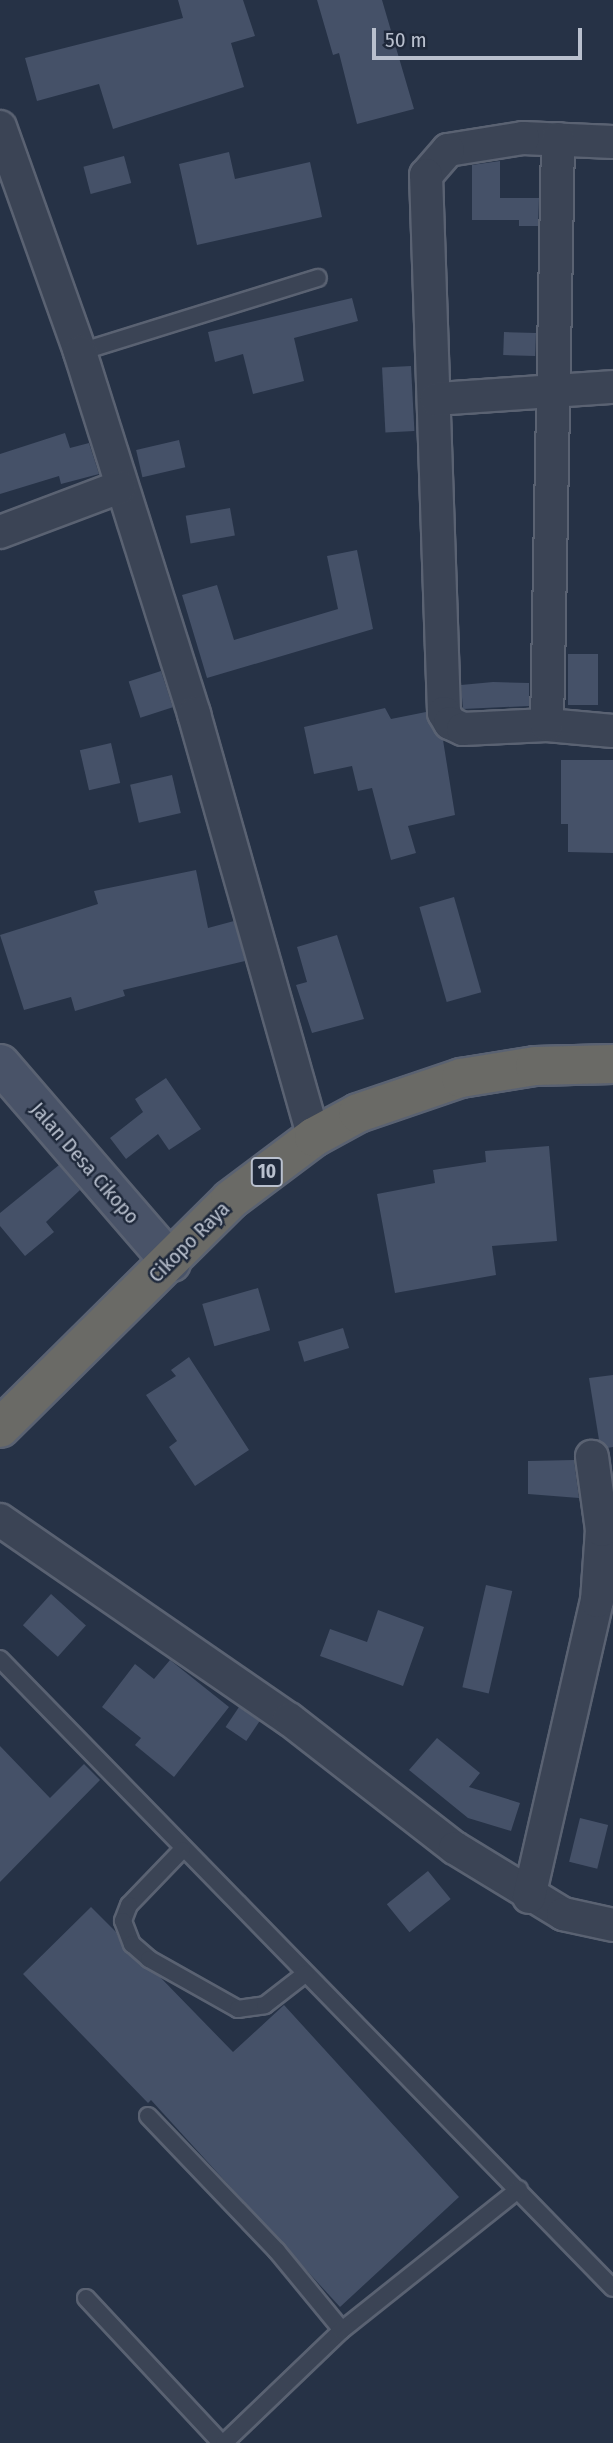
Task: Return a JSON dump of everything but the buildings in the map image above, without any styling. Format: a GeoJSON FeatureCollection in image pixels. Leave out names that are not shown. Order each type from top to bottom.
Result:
{"type":"FeatureCollection","features":[{"type":"Feature","properties":{"kind":"highway","name":"Cikopo Raya"},"geometry":{"type":"LineString","coordinates":[[0,1428],[171,1262],[230,1200],[314,1137],[358,1113],[461,1078],[535,1066],[613,1064]]}},
{"type":"Feature","properties":{"kind":"main road","name":"Jalan Desa Cikopo"},"geometry":{"type":"LineString","coordinates":[[0,1064],[171,1262]]}},
{"type":"Feature","properties":{"kind":"street"},"geometry":{"type":"LineString","coordinates":[[0,127],[80,352],[120,487],[194,714],[314,1137]]}},
{"type":"Feature","properties":{"kind":"street"},"geometry":{"type":"LineString","coordinates":[[613,142],[523,138],[448,150],[426,175],[436,398],[444,713],[450,723],[463,729],[547,725],[613,731]]}},
{"type":"Feature","properties":{"kind":"street"},"geometry":{"type":"LineString","coordinates":[[547,725],[558,139]]}},
{"type":"Feature","properties":{"kind":"street"},"geometry":{"type":"LineString","coordinates":[[436,398],[555,388],[613,387]]}},
{"type":"Feature","properties":{"kind":"street"},"geometry":{"type":"LineString","coordinates":[[0,532],[120,487]]}},
{"type":"Feature","properties":{"kind":"street"},"geometry":{"type":"LineString","coordinates":[[529,1897],[597,1601],[602,1530],[592,1457]]}},
{"type":"Feature","properties":{"kind":"street"},"geometry":{"type":"LineString","coordinates":[[0,1520],[289,1719],[455,1848],[529,1897],[563,1913],[613,1924]]}},
{"type":"Feature","properties":{"kind":"lane"},"geometry":{"type":"LineString","coordinates":[[80,352],[318,278]]}},
{"type":"Feature","properties":{"kind":"lane"},"geometry":{"type":"LineString","coordinates":[[0,1659],[182,1850],[519,2189],[613,2288]]}},
{"type":"Feature","properties":{"kind":"lane"},"geometry":{"type":"LineString","coordinates":[[182,1850],[129,1905],[123,1921],[132,1944],[149,1959],[239,2009],[265,2005],[305,1974]]}},
{"type":"Feature","properties":{"kind":"lane"},"geometry":{"type":"LineString","coordinates":[[148,2116],[277,2251],[342,2330]]}},
{"type":"Feature","properties":{"kind":"lane"},"geometry":{"type":"LineString","coordinates":[[86,2298],[223,2443],[342,2330],[519,2189]]}}]}
